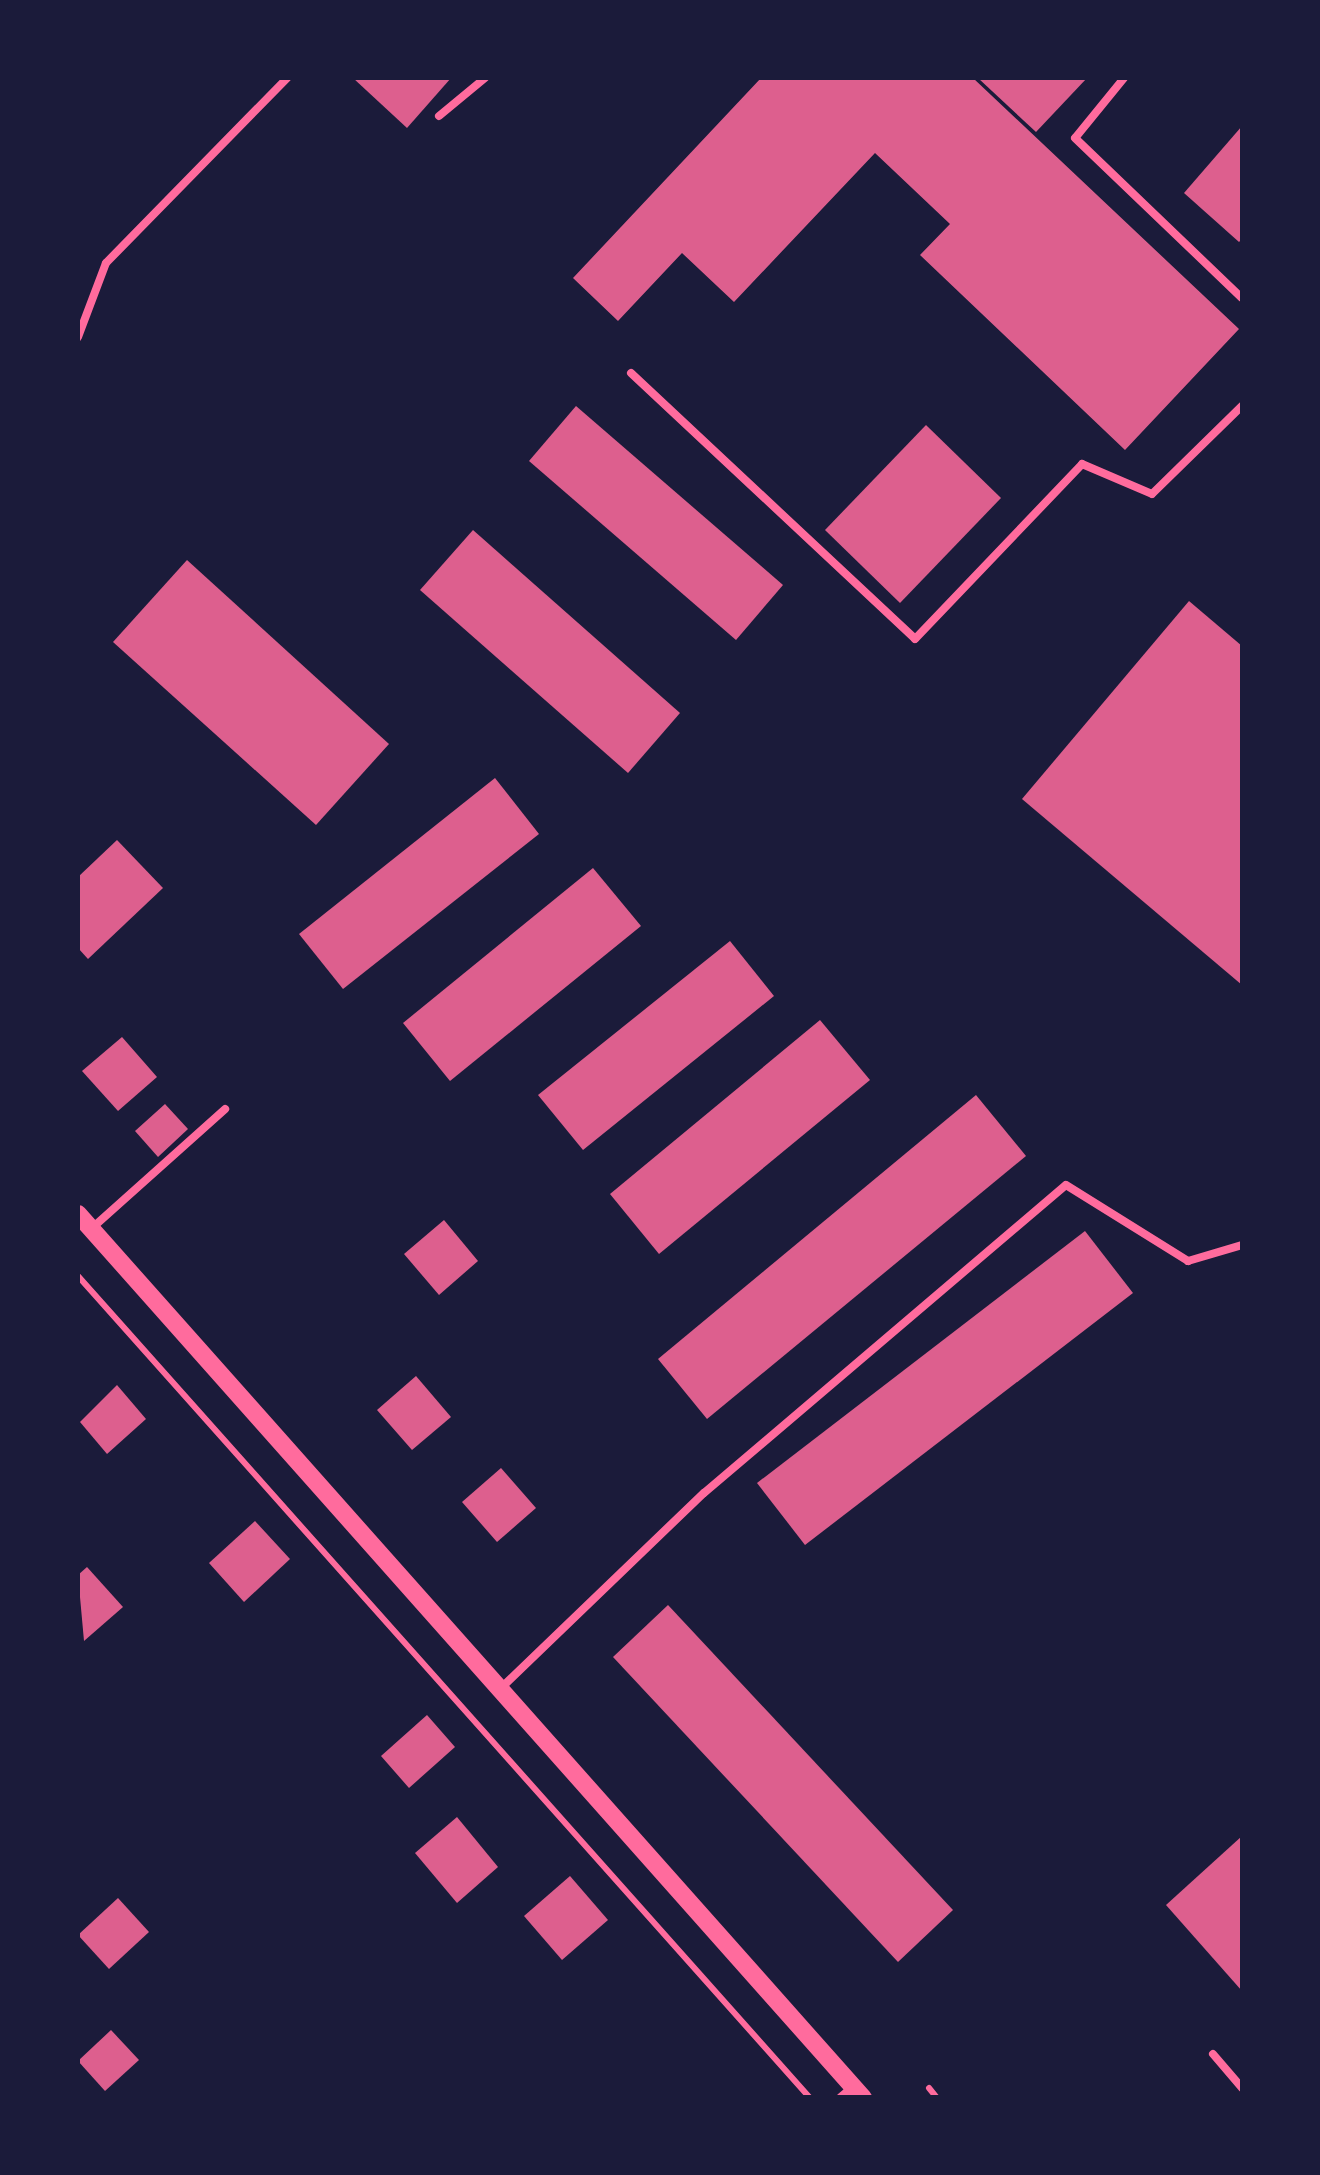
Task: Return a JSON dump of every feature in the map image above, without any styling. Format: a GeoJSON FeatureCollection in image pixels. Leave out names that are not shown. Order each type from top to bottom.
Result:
{"type":"FeatureCollection","features":[{"type":"Feature","properties":{"kind":"street"},"geometry":{"type":"LineString","coordinates":[[78,1214],[853,2094]]}},
{"type":"Feature","properties":{"kind":"lane"},"geometry":{"type":"LineString","coordinates":[[78,337],[106,263],[287,78]]}},
{"type":"Feature","properties":{"kind":"lane"},"geometry":{"type":"LineString","coordinates":[[439,116],[486,78]]}},
{"type":"Feature","properties":{"kind":"lane"},"geometry":{"type":"LineString","coordinates":[[1124,78],[1074,138],[1242,298]]}},
{"type":"Feature","properties":{"kind":"lane"},"geometry":{"type":"LineString","coordinates":[[631,373],[915,639],[1082,464],[1152,494],[1242,406]]}},
{"type":"Feature","properties":{"kind":"lane"},"geometry":{"type":"LineString","coordinates":[[91,1229],[224,1108]]}},
{"type":"Feature","properties":{"kind":"lane"},"geometry":{"type":"LineString","coordinates":[[499,1690],[704,1493],[1066,1184],[1188,1260],[1242,1245]]}},
{"type":"Feature","properties":{"kind":"lane"},"geometry":{"type":"LineString","coordinates":[[1213,2054],[1242,2088]]}},
{"type":"Feature","properties":{"kind":"path"},"geometry":{"type":"LineString","coordinates":[[78,1276],[810,2098]]}},
{"type":"Feature","properties":{"kind":"path"},"geometry":{"type":"LineString","coordinates":[[929,2088],[937,2098]]}},
{"type":"Feature","properties":{"kind":"building"},"geometry":{"type":"Polygon","coordinates":[[[353,78],[451,78],[407,128],[353,78]]]}},
{"type":"Feature","properties":{"kind":"building"},"geometry":{"type":"Polygon","coordinates":[[[761,78],[973,78],[1239,329],[1125,450],[920,255],[950,224],[875,153],[734,302],[682,253],[618,321],[573,278],[761,78]]]}},
{"type":"Feature","properties":{"kind":"building"},"geometry":{"type":"Polygon","coordinates":[[[978,78],[1087,78],[1036,132],[978,78]]]}},
{"type":"Feature","properties":{"kind":"building"},"geometry":{"type":"Polygon","coordinates":[[[1242,126],[1242,239],[1239,242],[1184,193],[1242,126]]]}},
{"type":"Feature","properties":{"kind":"building"},"geometry":{"type":"Polygon","coordinates":[[[576,406],[783,585],[736,640],[529,461],[576,406]]]}},
{"type":"Feature","properties":{"kind":"building"},"geometry":{"type":"Polygon","coordinates":[[[926,425],[1001,498],[900,603],[825,530],[926,425]]]}},
{"type":"Feature","properties":{"kind":"building"},"geometry":{"type":"Polygon","coordinates":[[[473,530],[680,713],[628,773],[420,590],[473,530]]]}},
{"type":"Feature","properties":{"kind":"building"},"geometry":{"type":"Polygon","coordinates":[[[187,560],[389,744],[316,825],[113,642],[187,560]]]}},
{"type":"Feature","properties":{"kind":"building"},"geometry":{"type":"Polygon","coordinates":[[[1189,601],[1242,646],[1242,985],[1022,799],[1189,601]]]}},
{"type":"Feature","properties":{"kind":"building"},"geometry":{"type":"Polygon","coordinates":[[[495,778],[539,834],[343,989],[299,934],[495,778]]]}},
{"type":"Feature","properties":{"kind":"building"},"geometry":{"type":"Polygon","coordinates":[[[117,840],[163,888],[88,959],[78,948],[78,877],[117,840]]]}},
{"type":"Feature","properties":{"kind":"building"},"geometry":{"type":"Polygon","coordinates":[[[593,868],[641,926],[450,1081],[403,1023],[593,868]]]}},
{"type":"Feature","properties":{"kind":"building"},"geometry":{"type":"Polygon","coordinates":[[[730,941],[774,996],[583,1150],[538,1095],[730,941]]]}},
{"type":"Feature","properties":{"kind":"building"},"geometry":{"type":"Polygon","coordinates":[[[820,1020],[870,1080],[659,1254],[610,1194],[820,1020]]]}},
{"type":"Feature","properties":{"kind":"building"},"geometry":{"type":"Polygon","coordinates":[[[122,1037],[157,1077],[118,1111],[82,1071],[122,1037]]]}},
{"type":"Feature","properties":{"kind":"building"},"geometry":{"type":"Polygon","coordinates":[[[976,1095],[1026,1156],[707,1419],[658,1359],[976,1095]]]}},
{"type":"Feature","properties":{"kind":"building"},"geometry":{"type":"Polygon","coordinates":[[[165,1104],[188,1129],[158,1157],[135,1131],[165,1104]]]}},
{"type":"Feature","properties":{"kind":"building"},"geometry":{"type":"Polygon","coordinates":[[[444,1220],[478,1261],[439,1295],[404,1254],[444,1220]]]}},
{"type":"Feature","properties":{"kind":"building"},"geometry":{"type":"Polygon","coordinates":[[[1085,1231],[1133,1293],[805,1545],[757,1483],[1085,1231]]]}},
{"type":"Feature","properties":{"kind":"building"},"geometry":{"type":"Polygon","coordinates":[[[416,1376],[451,1417],[412,1450],[377,1410],[416,1376]]]}},
{"type":"Feature","properties":{"kind":"building"},"geometry":{"type":"Polygon","coordinates":[[[117,1385],[146,1419],[107,1454],[80,1422],[117,1385]]]}},
{"type":"Feature","properties":{"kind":"building"},"geometry":{"type":"Polygon","coordinates":[[[501,1468],[536,1508],[497,1542],[462,1502],[501,1468]]]}},
{"type":"Feature","properties":{"kind":"building"},"geometry":{"type":"Polygon","coordinates":[[[255,1521],[290,1559],[244,1602],[209,1563],[255,1521]]]}},
{"type":"Feature","properties":{"kind":"building"},"geometry":{"type":"Polygon","coordinates":[[[87,1567],[123,1607],[84,1641],[78,1575],[87,1567]]]}},
{"type":"Feature","properties":{"kind":"building"},"geometry":{"type":"Polygon","coordinates":[[[668,1605],[953,1910],[898,1962],[613,1657],[668,1605]]]}},
{"type":"Feature","properties":{"kind":"building"},"geometry":{"type":"Polygon","coordinates":[[[427,1715],[455,1747],[409,1788],[381,1756],[427,1715]]]}},
{"type":"Feature","properties":{"kind":"building"},"geometry":{"type":"Polygon","coordinates":[[[457,1817],[498,1867],[457,1903],[415,1853],[457,1817]]]}},
{"type":"Feature","properties":{"kind":"building"},"geometry":{"type":"Polygon","coordinates":[[[1242,1836],[1242,1991],[1166,1905],[1242,1836]]]}},
{"type":"Feature","properties":{"kind":"building"},"geometry":{"type":"Polygon","coordinates":[[[570,1876],[608,1920],[562,1960],[524,1916],[570,1876]]]}},
{"type":"Feature","properties":{"kind":"building"},"geometry":{"type":"Polygon","coordinates":[[[118,1898],[149,1932],[109,1969],[78,1935],[118,1898]]]}},
{"type":"Feature","properties":{"kind":"building"},"geometry":{"type":"Polygon","coordinates":[[[111,2030],[139,2060],[105,2091],[78,2061],[111,2030]]]}}]}
